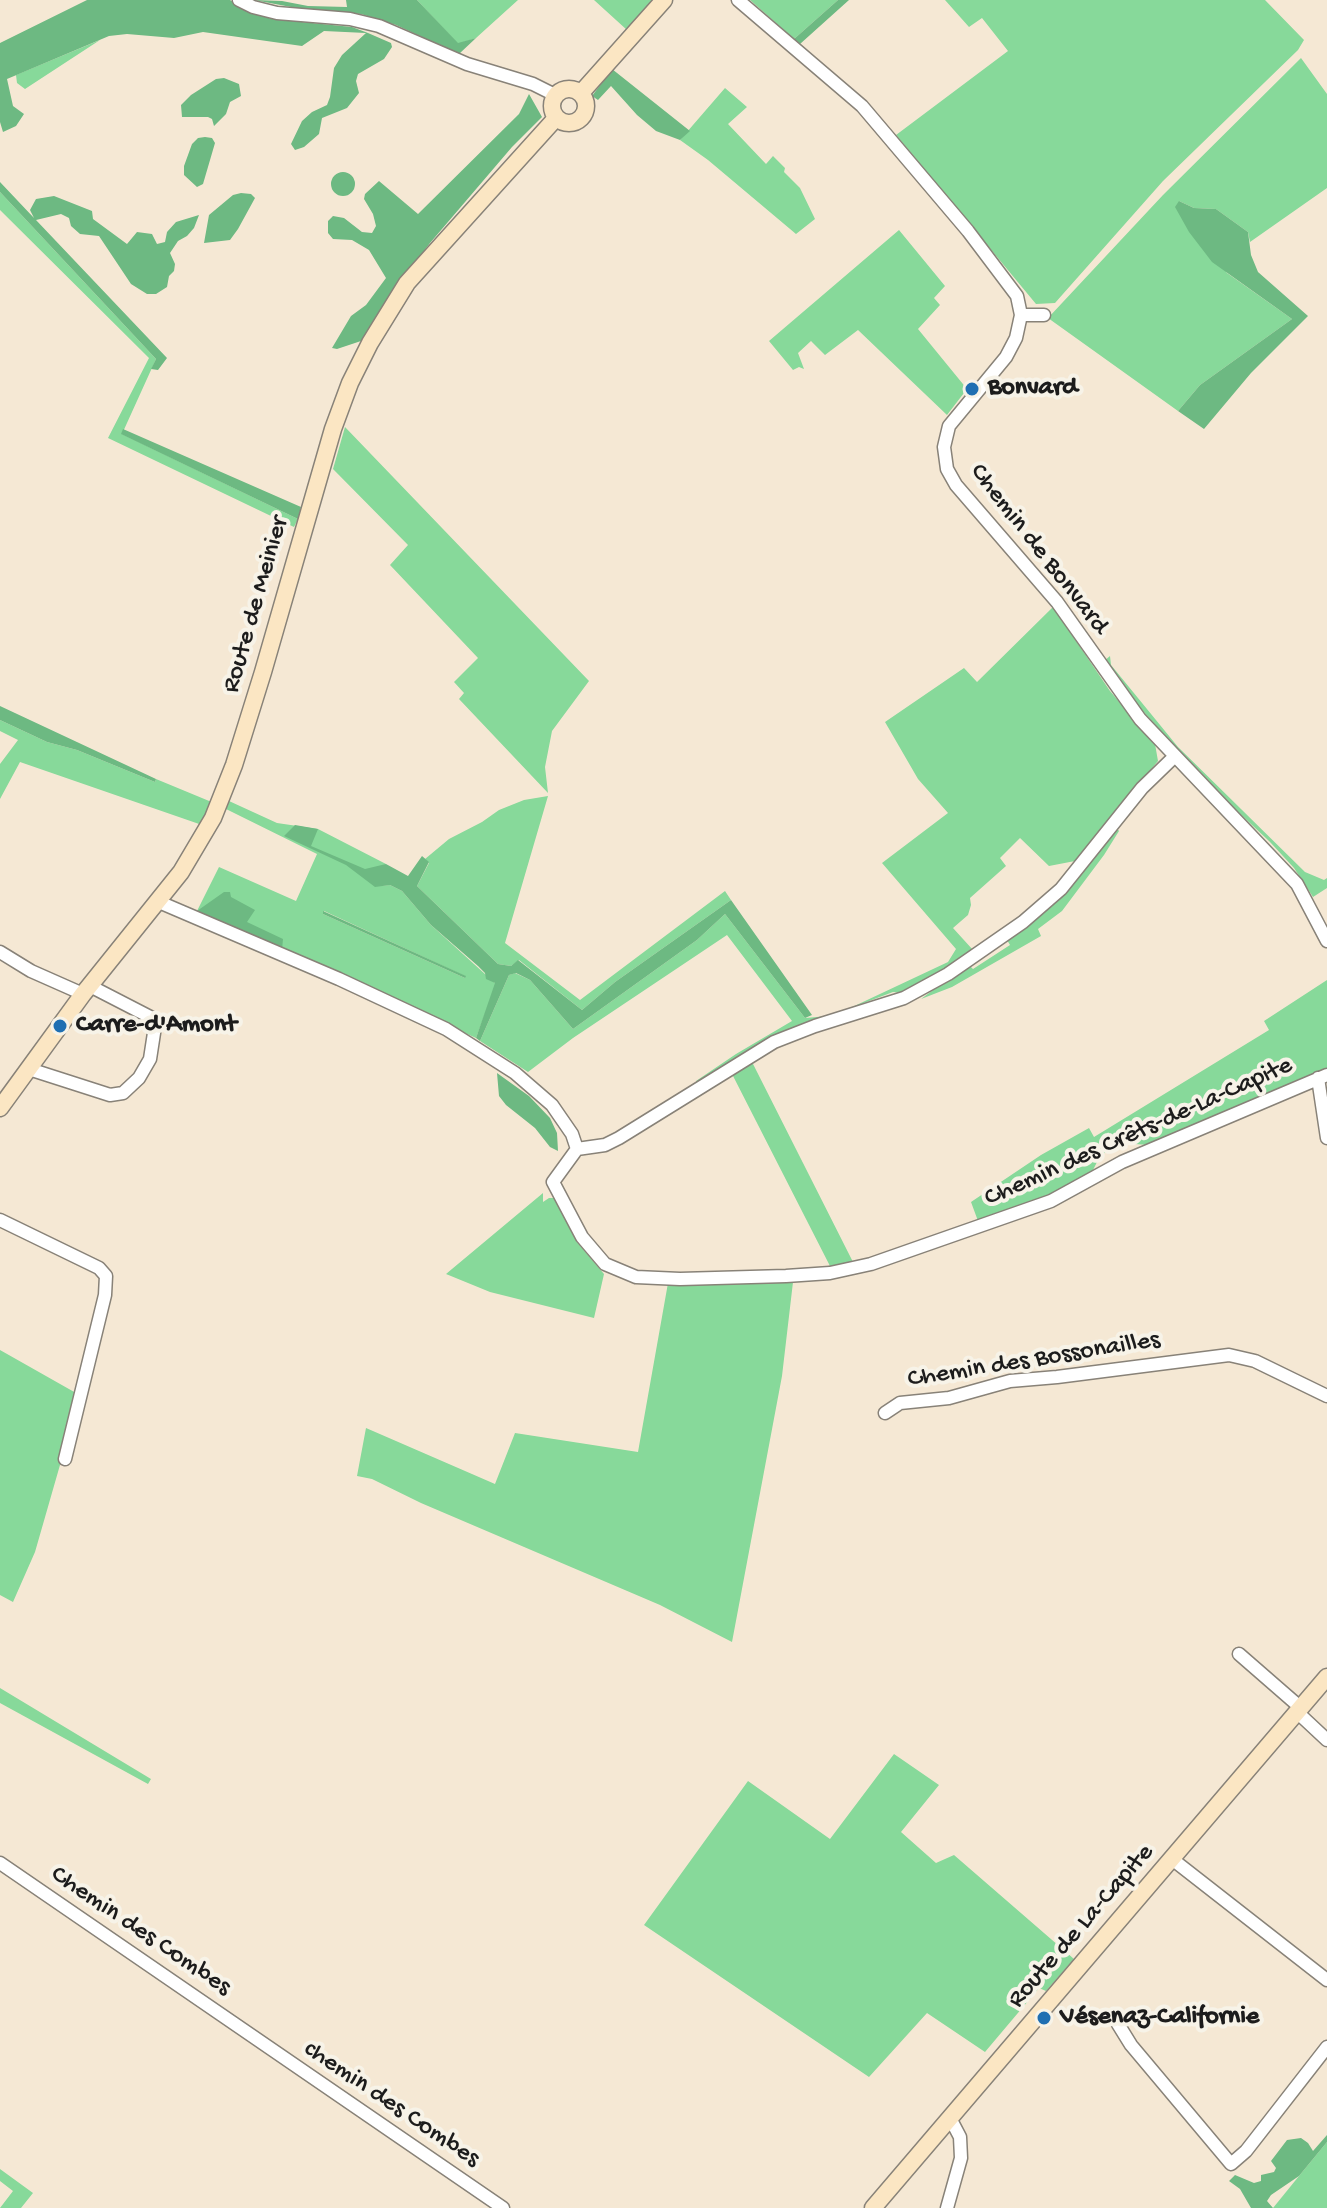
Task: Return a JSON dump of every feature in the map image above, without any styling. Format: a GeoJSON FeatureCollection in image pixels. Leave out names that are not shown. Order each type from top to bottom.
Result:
{"type":"FeatureCollection","features":[{"type":"Feature","properties":{"kind":"street"},"geometry":{"type":"LineString","coordinates":[[239,0],[277,13],[350,19],[379,26],[467,64],[533,84],[555,95]]}},
{"type":"Feature","properties":{"kind":"street"},"geometry":{"type":"LineString","coordinates":[[581,93],[664,0]]}},
{"type":"Feature","properties":{"kind":"street"},"geometry":{"type":"LineString","coordinates":[[738,0],[862,106],[1010,285],[1017,296],[1021,315],[1044,315]]}},
{"type":"Feature","properties":{"kind":"street"},"geometry":{"type":"LineString","coordinates":[[564,89],[581,93],[586,104],[583,116],[573,123],[556,118],[551,107],[555,95],[564,89]]}},
{"type":"Feature","properties":{"kind":"street","name":"Route de Meinier"},"geometry":{"type":"LineString","coordinates":[[0,1108],[87,990],[159,902],[196,850],[213,818],[230,776],[276,629],[333,429],[358,366],[407,283],[556,118]]}},
{"type":"Feature","properties":{"kind":"street","name":"Chemin de Bonvard"},"geometry":{"type":"LineString","coordinates":[[1021,315],[1012,348],[949,426],[944,447],[947,469],[956,485],[1040,580],[1110,679],[1174,757],[1286,871],[1304,894],[1327,941]]}},
{"type":"Feature","properties":{"kind":"street"},"geometry":{"type":"LineString","coordinates":[[159,902],[339,979],[458,1036],[515,1073],[552,1105],[572,1134],[577,1149],[605,1145],[619,1138],[774,1042],[904,998],[948,974],[1023,922],[1061,889],[1142,788],[1174,757]]}},
{"type":"Feature","properties":{"kind":"street"},"geometry":{"type":"LineString","coordinates":[[0,952],[31,971],[87,990],[156,1020],[150,1059],[139,1078],[123,1093],[110,1095],[29,1069]]}},
{"type":"Feature","properties":{"kind":"street"},"geometry":{"type":"LineString","coordinates":[[1323,1077],[1327,1138]]}},
{"type":"Feature","properties":{"kind":"street","name":"Chemin des Crêts-de-La-Capite"},"geometry":{"type":"LineString","coordinates":[[577,1149],[553,1182],[582,1237],[598,1258],[612,1269],[636,1277],[667,1279],[830,1273],[912,1252],[1030,1210],[1122,1162],[1323,1077]]}},
{"type":"Feature","properties":{"kind":"street"},"geometry":{"type":"LineString","coordinates":[[0,1220],[99,1268],[106,1276],[105,1295],[65,1459]]}},
{"type":"Feature","properties":{"kind":"street","name":"Chemin des Bossonailles"},"geometry":{"type":"LineString","coordinates":[[885,1413],[900,1403],[949,1398],[1010,1381],[1229,1355],[1255,1361],[1327,1396]]}},
{"type":"Feature","properties":{"kind":"street"},"geometry":{"type":"LineString","coordinates":[[1239,1654],[1327,1740]]}},
{"type":"Feature","properties":{"kind":"street","name":"Route de La-Capite"},"geometry":{"type":"LineString","coordinates":[[873,2208],[1327,1677]]}},
{"type":"Feature","properties":{"kind":"street"},"geometry":{"type":"LineString","coordinates":[[1172,1859],[1327,1980]]}},
{"type":"Feature","properties":{"kind":"street","name":"Chemin des Combes"},"geometry":{"type":"LineString","coordinates":[[0,1863],[254,2038]]}},
{"type":"Feature","properties":{"kind":"street"},"geometry":{"type":"LineString","coordinates":[[1118,2024],[1138,2054],[1231,2164],[1246,2151],[1327,2047]]}},
{"type":"Feature","properties":{"kind":"street","name":"chemin des Combes"},"geometry":{"type":"LineString","coordinates":[[254,2038],[503,2208]]}},
{"type":"Feature","properties":{"kind":"street"},"geometry":{"type":"LineString","coordinates":[[947,2208],[961,2158],[960,2137],[950,2118]]}},
{"type":"Feature","properties":{"kind":"green space"},"geometry":{"type":"Polygon","coordinates":[[[87,0],[230,0],[249,12],[272,19],[352,27],[391,43],[392,47],[384,59],[358,74],[359,93],[347,108],[322,118],[319,134],[304,147],[295,150],[291,144],[302,121],[327,105],[334,68],[342,55],[366,33],[324,31],[302,46],[203,32],[174,38],[127,34],[109,36],[7,79],[13,106],[24,114],[16,126],[3,132],[0,122],[0,43],[87,0]]]}},
{"type":"Feature","properties":{"kind":"green space"},"geometry":{"type":"Polygon","coordinates":[[[254,0],[347,7],[346,0],[417,0],[458,43],[476,38],[459,54],[396,25],[361,14],[307,10],[254,0]]]}},
{"type":"Feature","properties":{"kind":"green space"},"geometry":{"type":"Polygon","coordinates":[[[417,0],[518,0],[476,38],[458,44],[417,0]]]}},
{"type":"Feature","properties":{"kind":"green space"},"geometry":{"type":"Polygon","coordinates":[[[594,0],[655,0],[627,30],[594,0]]]}},
{"type":"Feature","properties":{"kind":"green space"},"geometry":{"type":"Polygon","coordinates":[[[750,0],[838,0],[794,39],[750,0]]]}},
{"type":"Feature","properties":{"kind":"green space"},"geometry":{"type":"Polygon","coordinates":[[[838,0],[849,0],[800,44],[794,39],[838,0]]]}},
{"type":"Feature","properties":{"kind":"green space"},"geometry":{"type":"Polygon","coordinates":[[[945,0],[1265,0],[1304,40],[1298,50],[1163,181],[1055,303],[1036,304],[896,135],[1008,51],[982,18],[969,27],[945,0]]]}},
{"type":"Feature","properties":{"kind":"green space"},"geometry":{"type":"Polygon","coordinates":[[[100,40],[25,89],[17,83],[16,75],[100,40]]]}},
{"type":"Feature","properties":{"kind":"green space"},"geometry":{"type":"Polygon","coordinates":[[[1301,58],[1327,94],[1327,188],[1250,242],[1248,232],[1216,209],[1194,208],[1179,201],[1227,273],[1292,319],[1200,385],[1178,411],[1048,318],[1163,195],[1301,58]]]}},
{"type":"Feature","properties":{"kind":"green space"},"geometry":{"type":"Polygon","coordinates":[[[612,69],[690,131],[680,140],[656,131],[611,86],[598,100],[592,96],[612,69]]]}},
{"type":"Feature","properties":{"kind":"green space"},"geometry":{"type":"Polygon","coordinates":[[[224,78],[239,84],[241,96],[230,102],[226,114],[214,126],[208,117],[182,117],[181,105],[191,95],[216,79],[224,78]]]}},
{"type":"Feature","properties":{"kind":"green space"},"geometry":{"type":"Polygon","coordinates":[[[725,88],[747,107],[728,124],[766,164],[773,156],[800,188],[815,219],[796,234],[680,140],[725,88]]]}},
{"type":"Feature","properties":{"kind":"green space"},"geometry":{"type":"Polygon","coordinates":[[[529,94],[542,117],[512,147],[430,243],[361,341],[332,348],[351,316],[366,305],[386,278],[369,250],[352,240],[333,239],[328,233],[328,221],[333,216],[344,218],[362,232],[372,233],[376,226],[364,199],[365,194],[379,181],[418,214],[519,114],[529,94]]]}},
{"type":"Feature","properties":{"kind":"green space"},"geometry":{"type":"Polygon","coordinates":[[[198,138],[212,138],[215,143],[203,184],[197,187],[184,175],[184,166],[192,144],[198,138]]]}},
{"type":"Feature","properties":{"kind":"green space"},"geometry":{"type":"Polygon","coordinates":[[[343,172],[354,179],[355,184],[348,195],[343,196],[332,189],[331,184],[338,173],[343,172]]]}},
{"type":"Feature","properties":{"kind":"green space"},"geometry":{"type":"Polygon","coordinates":[[[0,182],[34,218],[30,210],[36,199],[54,196],[92,211],[93,219],[127,244],[137,232],[152,234],[157,244],[165,242],[167,232],[176,222],[199,215],[194,228],[178,241],[170,253],[175,264],[174,271],[169,276],[167,287],[156,294],[147,294],[131,284],[99,236],[80,234],[71,226],[69,218],[61,214],[36,220],[167,358],[158,370],[151,369],[156,359],[0,192],[0,182]]]}},
{"type":"Feature","properties":{"kind":"green space"},"geometry":{"type":"Polygon","coordinates":[[[0,192],[156,359],[122,434],[298,519],[294,527],[108,438],[149,358],[0,210],[0,192]]]}},
{"type":"Feature","properties":{"kind":"green space"},"geometry":{"type":"Polygon","coordinates":[[[251,194],[255,198],[230,240],[204,243],[209,215],[233,195],[251,194]]]}},
{"type":"Feature","properties":{"kind":"green space"},"geometry":{"type":"Polygon","coordinates":[[[1179,201],[1194,208],[1216,209],[1248,232],[1251,255],[1258,272],[1308,316],[1251,373],[1204,429],[1178,411],[1200,385],[1292,319],[1212,262],[1175,207],[1179,201]]]}},
{"type":"Feature","properties":{"kind":"green space"},"geometry":{"type":"Polygon","coordinates":[[[899,230],[945,286],[934,298],[940,305],[918,329],[967,389],[947,415],[858,330],[825,355],[811,341],[798,353],[804,369],[799,367],[793,370],[769,341],[899,230]]]}},
{"type":"Feature","properties":{"kind":"green space"},"geometry":{"type":"Polygon","coordinates":[[[345,427],[589,681],[552,731],[545,767],[548,793],[459,699],[464,693],[454,682],[478,658],[390,565],[408,545],[333,469],[345,427]]]}},
{"type":"Feature","properties":{"kind":"green space"},"geometry":{"type":"Polygon","coordinates":[[[123,429],[301,507],[298,519],[121,434],[123,429]]]}},
{"type":"Feature","properties":{"kind":"green space"},"geometry":{"type":"Polygon","coordinates":[[[1053,607],[1110,691],[1155,744],[1158,761],[1075,861],[1049,866],[1020,838],[1000,858],[1006,866],[970,898],[968,915],[953,928],[973,950],[902,993],[893,992],[861,1004],[698,1086],[696,1081],[792,1021],[727,935],[573,1038],[528,1072],[480,1041],[509,975],[515,973],[530,980],[573,1029],[697,940],[725,914],[805,1018],[828,1016],[848,1009],[948,962],[956,949],[882,863],[948,813],[918,779],[885,722],[964,668],[977,682],[1053,607]]]}},
{"type":"Feature","properties":{"kind":"green space"},"geometry":{"type":"Polygon","coordinates":[[[1110,656],[1111,665],[1178,747],[1305,872],[1324,880],[1327,878],[1327,888],[1313,897],[1294,868],[1219,794],[1140,708],[1104,661],[1110,656]]]}},
{"type":"Feature","properties":{"kind":"green space"},"geometry":{"type":"Polygon","coordinates":[[[0,706],[156,779],[155,782],[77,750],[47,742],[0,720],[0,706]]]}},
{"type":"Feature","properties":{"kind":"green space"},"geometry":{"type":"Polygon","coordinates":[[[0,720],[47,742],[77,750],[214,803],[202,825],[20,762],[0,799],[0,764],[18,740],[0,731],[0,720]]]}},
{"type":"Feature","properties":{"kind":"green space"},"geometry":{"type":"Polygon","coordinates":[[[548,796],[505,943],[580,1000],[725,891],[731,900],[615,982],[582,1010],[519,960],[511,966],[498,964],[417,886],[429,863],[425,859],[449,839],[499,810],[524,800],[548,796]]]}},
{"type":"Feature","properties":{"kind":"green space"},"geometry":{"type":"Polygon","coordinates":[[[229,801],[277,823],[318,829],[386,864],[376,886],[390,885],[402,891],[431,925],[496,984],[476,1038],[197,911],[219,867],[296,901],[317,854],[226,809],[229,801]],[[324,911],[323,914],[465,976],[324,911]]]}},
{"type":"Feature","properties":{"kind":"green space"},"geometry":{"type":"Polygon","coordinates":[[[295,825],[318,829],[311,846],[365,869],[386,864],[408,876],[422,856],[429,862],[417,886],[498,964],[511,966],[518,960],[582,1010],[615,982],[731,900],[812,1015],[805,1018],[725,914],[697,940],[573,1029],[530,980],[516,973],[509,975],[480,1041],[476,1038],[495,983],[486,979],[478,966],[431,925],[402,891],[390,885],[375,887],[346,865],[284,836],[295,825]]]}},
{"type":"Feature","properties":{"kind":"green space"},"geometry":{"type":"Polygon","coordinates":[[[1116,827],[1119,831],[1104,855],[1062,911],[1038,929],[1041,936],[952,987],[921,999],[968,964],[973,969],[1010,945],[1007,940],[1116,827]]]}},
{"type":"Feature","properties":{"kind":"green space"},"geometry":{"type":"Polygon","coordinates":[[[224,892],[230,892],[231,897],[255,910],[247,922],[283,939],[282,950],[197,911],[224,892]]]}},
{"type":"Feature","properties":{"kind":"green space"},"geometry":{"type":"Polygon","coordinates":[[[323,911],[466,976],[323,914],[323,911]]]}},
{"type":"Feature","properties":{"kind":"green space"},"geometry":{"type":"Polygon","coordinates":[[[1327,980],[1327,1070],[1149,1145],[1120,1143],[1112,1146],[1099,1158],[1092,1172],[1034,1203],[978,1221],[971,1202],[1041,1155],[1089,1128],[1094,1137],[1269,1030],[1264,1021],[1327,980]]]}},
{"type":"Feature","properties":{"kind":"green space"},"geometry":{"type":"Polygon","coordinates":[[[751,1060],[854,1264],[831,1268],[731,1072],[751,1060]]]}},
{"type":"Feature","properties":{"kind":"green space"},"geometry":{"type":"Polygon","coordinates":[[[497,1073],[529,1096],[550,1118],[557,1133],[558,1151],[506,1105],[499,1096],[497,1073]]]}},
{"type":"Feature","properties":{"kind":"green space"},"geometry":{"type":"Polygon","coordinates":[[[543,1193],[543,1202],[555,1198],[577,1242],[604,1274],[594,1318],[490,1292],[446,1274],[543,1193]]]}},
{"type":"Feature","properties":{"kind":"green space"},"geometry":{"type":"Polygon","coordinates":[[[793,1282],[782,1376],[732,1642],[660,1605],[372,1479],[357,1476],[366,1428],[495,1484],[515,1433],[638,1452],[668,1283],[793,1282]]]}},
{"type":"Feature","properties":{"kind":"green space"},"geometry":{"type":"Polygon","coordinates":[[[0,1350],[76,1393],[62,1458],[35,1552],[13,1602],[0,1595],[0,1350]]]}},
{"type":"Feature","properties":{"kind":"green space"},"geometry":{"type":"Polygon","coordinates":[[[0,1688],[151,1779],[148,1784],[0,1703],[0,1688]]]}},
{"type":"Feature","properties":{"kind":"green space"},"geometry":{"type":"Polygon","coordinates":[[[894,1754],[939,1785],[901,1832],[936,1863],[954,1855],[1074,1959],[1046,1991],[1039,1988],[985,2052],[927,2013],[869,2077],[644,1925],[748,1781],[830,1839],[894,1754]]]}},
{"type":"Feature","properties":{"kind":"green space"},"geometry":{"type":"Polygon","coordinates":[[[1327,2135],[1327,2142],[1299,2176],[1271,2195],[1267,2201],[1273,2208],[1251,2208],[1240,2189],[1229,2181],[1235,2175],[1254,2183],[1261,2181],[1261,2175],[1274,2172],[1276,2168],[1271,2161],[1287,2140],[1301,2138],[1313,2151],[1327,2135]]]}},
{"type":"Feature","properties":{"kind":"green space"},"geometry":{"type":"Polygon","coordinates":[[[1327,2142],[1327,2208],[1273,2208],[1299,2176],[1327,2142]]]}},
{"type":"Feature","properties":{"kind":"green space"},"geometry":{"type":"Polygon","coordinates":[[[0,2169],[33,2193],[21,2208],[0,2208],[13,2191],[0,2181],[0,2169]]]}},
{"type":"Feature","properties":{"kind":"place","name":"Bonvard"},"geometry":{"type":"Point","coordinates":[972,389]}},
{"type":"Feature","properties":{"kind":"place","name":"Carre-d'Amont"},"geometry":{"type":"Point","coordinates":[60,1026]}},
{"type":"Feature","properties":{"kind":"place","name":"Vésenaz-Californie"},"geometry":{"type":"Point","coordinates":[1044,2018]}}]}
